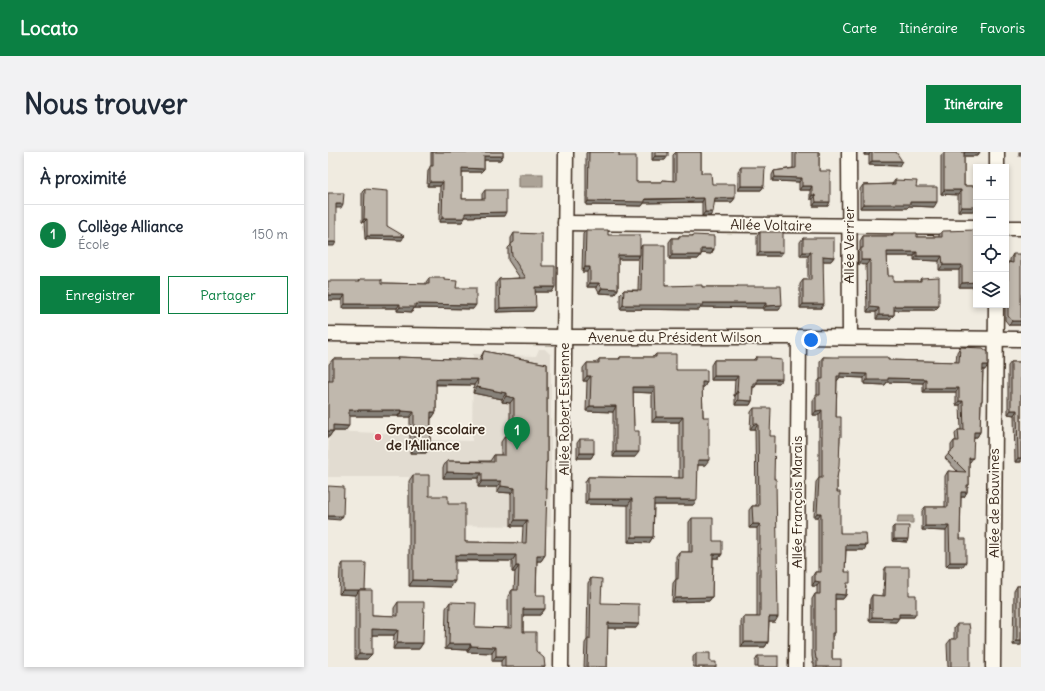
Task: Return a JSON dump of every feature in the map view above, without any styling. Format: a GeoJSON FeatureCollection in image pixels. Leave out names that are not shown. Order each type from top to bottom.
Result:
{"type":"FeatureCollection","features":[{"type":"Feature","properties":{"kind":"street","name":"Allée Robert Estienne"},"geometry":{"type":"LineString","coordinates":[[562,667],[566,152]]}},
{"type":"Feature","properties":{"kind":"street","name":"Allée Verrier"},"geometry":{"type":"LineString","coordinates":[[849,152],[850,337]]}},
{"type":"Feature","properties":{"kind":"street"},"geometry":{"type":"LineString","coordinates":[[997,152],[997,164]]}},
{"type":"Feature","properties":{"kind":"street","name":"Allée Voltaire"},"geometry":{"type":"LineString","coordinates":[[565,223],[973,227]]}},
{"type":"Feature","properties":{"kind":"street"},"geometry":{"type":"LineString","coordinates":[[1009,228],[1021,228]]}},
{"type":"Feature","properties":{"kind":"street","name":"Allée de Bouvines"},"geometry":{"type":"LineString","coordinates":[[993,667],[996,308]]}},
{"type":"Feature","properties":{"kind":"street","name":"Avenue du Président Wilson"},"geometry":{"type":"LineString","coordinates":[[328,334],[564,337],[850,337],[1021,339]]}},
{"type":"Feature","properties":{"kind":"street","name":"Allée François Marais"},"geometry":{"type":"LineString","coordinates":[[796,667],[799,337]]}},
{"type":"Feature","properties":{"kind":"shaded area"},"geometry":{"type":"Polygon","coordinates":[[[519,174],[543,174],[543,187],[519,187],[519,174]]]}},
{"type":"Feature","properties":{"kind":"shaded area","name":"Groupe scolaire de l’Alliance"},"geometry":{"type":"Polygon","coordinates":[[[539,349],[545,349],[551,355],[551,526],[409,525],[409,477],[328,477],[329,431],[427,435],[427,440],[472,441],[473,354],[536,356],[539,349]]]}},
{"type":"Feature","properties":{"kind":"shaded area"},"geometry":{"type":"Polygon","coordinates":[[[898,516],[913,516],[913,523],[897,523],[898,516]]]}},
{"type":"Feature","properties":{"kind":"building"},"geometry":{"type":"Polygon","coordinates":[[[433,152],[503,152],[503,156],[484,156],[484,169],[462,168],[462,199],[485,199],[485,190],[506,190],[506,212],[465,213],[465,218],[442,218],[443,182],[430,182],[430,166],[433,166],[433,152]]]}},
{"type":"Feature","properties":{"kind":"building"},"geometry":{"type":"Polygon","coordinates":[[[589,152],[619,152],[619,156],[636,156],[636,182],[662,182],[662,180],[676,181],[676,152],[701,152],[701,173],[711,173],[712,184],[735,184],[735,198],[715,198],[713,212],[705,212],[704,198],[645,199],[645,202],[588,201],[589,152]]]}},
{"type":"Feature","properties":{"kind":"building"},"geometry":{"type":"Polygon","coordinates":[[[655,152],[668,152],[668,156],[655,156],[655,152]]]}},
{"type":"Feature","properties":{"kind":"building"},"geometry":{"type":"Polygon","coordinates":[[[796,152],[819,152],[819,171],[830,171],[830,202],[816,202],[815,195],[812,195],[812,186],[802,186],[802,178],[775,177],[774,171],[796,168],[796,152]]]}},
{"type":"Feature","properties":{"kind":"building"},"geometry":{"type":"Polygon","coordinates":[[[872,152],[896,152],[902,161],[872,161],[872,152]]]}},
{"type":"Feature","properties":{"kind":"building"},"geometry":{"type":"Polygon","coordinates":[[[944,152],[964,152],[964,186],[973,186],[973,207],[961,207],[961,190],[944,190],[944,152]]]}},
{"type":"Feature","properties":{"kind":"building"},"geometry":{"type":"Polygon","coordinates":[[[741,167],[765,167],[764,186],[741,186],[741,167]]]}},
{"type":"Feature","properties":{"kind":"building"},"geometry":{"type":"Polygon","coordinates":[[[895,180],[917,181],[916,187],[937,187],[937,202],[910,202],[910,204],[863,204],[863,185],[895,184],[895,180]]]}},
{"type":"Feature","properties":{"kind":"building"},"geometry":{"type":"Polygon","coordinates":[[[365,189],[387,191],[387,226],[404,236],[367,236],[367,219],[364,219],[365,189]]]}},
{"type":"Feature","properties":{"kind":"building"},"geometry":{"type":"Polygon","coordinates":[[[328,193],[344,193],[343,204],[336,204],[336,242],[328,242],[328,193]]]}},
{"type":"Feature","properties":{"kind":"building"},"geometry":{"type":"Polygon","coordinates":[[[586,230],[608,230],[608,235],[640,235],[640,255],[618,255],[618,289],[602,288],[599,283],[590,283],[590,267],[585,267],[586,230]]]}},
{"type":"Feature","properties":{"kind":"building"},"geometry":{"type":"Polygon","coordinates":[[[973,230],[973,282],[962,283],[962,265],[943,265],[942,256],[917,256],[917,252],[887,252],[888,276],[893,276],[893,281],[921,281],[921,278],[939,277],[939,306],[894,306],[894,315],[879,315],[879,308],[870,307],[870,260],[861,260],[863,236],[893,236],[893,233],[917,233],[917,237],[942,237],[942,231],[973,230]]]}},
{"type":"Feature","properties":{"kind":"building"},"geometry":{"type":"Polygon","coordinates":[[[760,232],[783,232],[783,252],[760,252],[760,232]]]}},
{"type":"Feature","properties":{"kind":"building"},"geometry":{"type":"Polygon","coordinates":[[[514,233],[542,234],[542,266],[555,266],[555,287],[535,287],[536,307],[500,308],[499,279],[526,278],[512,256],[511,244],[514,242],[514,233]]]}},
{"type":"Feature","properties":{"kind":"building"},"geometry":{"type":"Polygon","coordinates":[[[693,235],[714,236],[714,249],[701,249],[701,255],[672,255],[672,238],[693,235]]]}},
{"type":"Feature","properties":{"kind":"building"},"geometry":{"type":"Polygon","coordinates":[[[803,238],[834,238],[834,257],[823,256],[824,304],[803,304],[803,280],[811,280],[811,252],[803,252],[803,238]]]}},
{"type":"Feature","properties":{"kind":"building"},"geometry":{"type":"Polygon","coordinates":[[[642,245],[665,245],[665,286],[781,286],[782,305],[766,306],[766,303],[703,303],[703,305],[623,305],[624,290],[641,291],[642,245]]]}},
{"type":"Feature","properties":{"kind":"building"},"geometry":{"type":"Polygon","coordinates":[[[1013,254],[1021,254],[1021,321],[1012,321],[1008,316],[1009,262],[1013,263],[1013,254]]]}},
{"type":"Feature","properties":{"kind":"building"},"geometry":{"type":"Polygon","coordinates":[[[429,278],[444,278],[444,280],[457,281],[456,288],[476,288],[476,305],[415,304],[415,307],[400,307],[400,304],[345,304],[345,295],[328,295],[328,281],[382,279],[382,283],[429,284],[429,278]]]}},
{"type":"Feature","properties":{"kind":"building"},"geometry":{"type":"Polygon","coordinates":[[[960,347],[983,348],[988,352],[988,365],[983,365],[980,432],[974,432],[973,458],[969,458],[969,485],[967,485],[967,492],[961,492],[960,539],[966,539],[966,562],[950,562],[949,526],[925,526],[925,507],[948,507],[948,471],[966,472],[948,454],[954,449],[954,441],[959,441],[958,430],[964,430],[963,401],[959,401],[959,388],[926,388],[926,379],[888,378],[888,380],[867,380],[867,374],[840,373],[840,376],[837,376],[836,417],[841,417],[841,437],[837,478],[837,492],[840,492],[840,533],[866,533],[867,545],[846,545],[845,572],[850,572],[850,583],[847,583],[846,595],[835,594],[835,633],[832,633],[832,659],[841,659],[841,667],[817,667],[815,652],[815,594],[820,594],[820,582],[815,581],[815,572],[821,572],[821,513],[817,513],[819,478],[822,478],[822,410],[816,411],[816,395],[820,395],[820,379],[823,379],[823,357],[888,357],[888,360],[959,362],[960,347]]]}},
{"type":"Feature","properties":{"kind":"building"},"geometry":{"type":"Polygon","coordinates":[[[484,351],[547,364],[547,462],[545,489],[547,489],[545,555],[537,555],[536,595],[545,595],[545,609],[523,609],[523,632],[536,632],[536,651],[544,658],[545,667],[505,667],[505,656],[496,656],[496,647],[471,646],[471,644],[449,644],[450,602],[476,603],[475,627],[512,628],[512,590],[518,590],[519,566],[516,566],[516,555],[455,555],[455,581],[413,580],[413,475],[429,475],[429,496],[448,496],[448,504],[465,504],[465,542],[526,543],[527,520],[515,520],[515,488],[501,486],[501,481],[482,481],[482,473],[447,472],[447,461],[494,462],[494,455],[505,455],[505,436],[512,436],[512,422],[514,421],[514,398],[506,396],[506,393],[477,387],[478,379],[436,379],[436,412],[431,412],[430,447],[414,447],[414,412],[402,410],[349,410],[349,426],[333,425],[333,431],[328,431],[328,381],[333,381],[333,359],[398,359],[398,357],[481,360],[484,351]]]}},
{"type":"Feature","properties":{"kind":"building"},"geometry":{"type":"Polygon","coordinates":[[[656,354],[676,354],[676,370],[707,370],[707,382],[702,382],[703,417],[709,417],[709,460],[698,460],[697,500],[654,500],[653,537],[632,537],[632,499],[588,499],[588,477],[683,478],[683,417],[656,417],[655,387],[633,387],[634,431],[639,431],[639,452],[616,452],[616,406],[590,406],[591,376],[587,376],[587,363],[599,363],[599,359],[620,359],[620,357],[656,357],[656,354]]]}},
{"type":"Feature","properties":{"kind":"building"},"geometry":{"type":"Polygon","coordinates":[[[756,357],[771,357],[771,359],[782,360],[782,379],[757,379],[757,383],[753,383],[752,401],[738,400],[738,376],[714,376],[714,360],[756,360],[756,357]]]}},
{"type":"Feature","properties":{"kind":"building"},"geometry":{"type":"Polygon","coordinates":[[[1011,362],[1021,362],[1021,458],[1018,458],[1017,410],[1011,410],[1011,362]]]}},
{"type":"Feature","properties":{"kind":"building"},"geometry":{"type":"Polygon","coordinates":[[[754,408],[771,408],[770,436],[775,436],[774,479],[776,479],[778,617],[769,617],[768,642],[744,642],[744,617],[760,617],[760,524],[753,524],[752,506],[759,506],[758,424],[754,424],[754,408]]]}},
{"type":"Feature","properties":{"kind":"building"},"geometry":{"type":"Polygon","coordinates":[[[580,439],[594,439],[594,453],[580,453],[580,439]]]}},
{"type":"Feature","properties":{"kind":"building"},"geometry":{"type":"Polygon","coordinates":[[[328,486],[344,487],[343,516],[328,516],[328,486]]]}},
{"type":"Feature","properties":{"kind":"building"},"geometry":{"type":"Polygon","coordinates":[[[692,518],[713,518],[713,541],[722,541],[722,554],[713,554],[712,597],[675,598],[676,579],[678,579],[679,552],[692,552],[692,518]]]}},
{"type":"Feature","properties":{"kind":"building"},"geometry":{"type":"Polygon","coordinates":[[[894,526],[909,526],[908,539],[894,539],[894,526]]]}},
{"type":"Feature","properties":{"kind":"building"},"geometry":{"type":"Polygon","coordinates":[[[343,563],[366,563],[365,590],[343,590],[343,563]]]}},
{"type":"Feature","properties":{"kind":"building"},"geometry":{"type":"Polygon","coordinates":[[[886,567],[909,567],[909,595],[916,595],[916,614],[899,614],[899,618],[872,617],[872,595],[885,596],[886,567]]]}},
{"type":"Feature","properties":{"kind":"building"},"geometry":{"type":"Polygon","coordinates":[[[591,578],[602,579],[601,603],[639,604],[639,624],[608,623],[607,667],[587,667],[588,639],[590,639],[591,578]]]}},
{"type":"Feature","properties":{"kind":"building"},"geometry":{"type":"Polygon","coordinates":[[[1017,586],[1021,586],[1021,641],[1017,641],[1017,586]]]}},
{"type":"Feature","properties":{"kind":"building"},"geometry":{"type":"Polygon","coordinates":[[[359,590],[372,590],[372,615],[398,616],[398,602],[424,602],[423,643],[397,643],[398,630],[372,629],[372,654],[359,654],[359,590]]]}},
{"type":"Feature","properties":{"kind":"building"},"geometry":{"type":"Polygon","coordinates":[[[957,624],[969,624],[970,667],[951,667],[951,639],[957,639],[957,624]]]}},
{"type":"Feature","properties":{"kind":"building"},"geometry":{"type":"Polygon","coordinates":[[[696,653],[710,653],[710,662],[716,662],[716,667],[696,667],[696,653]]]}},
{"type":"Feature","properties":{"kind":"building"},"geometry":{"type":"Polygon","coordinates":[[[758,656],[778,656],[778,667],[758,667],[758,656]]]}},
{"type":"Feature","properties":{"kind":"place","name":"Groupe scolaire de l’Alliance"},"geometry":{"type":"Point","coordinates":[378,437]}},
{"type":"Feature","properties":{"kind":"place","name":"Collège Alliance"},"geometry":{"type":"Point","coordinates":[517,450]}}]}
